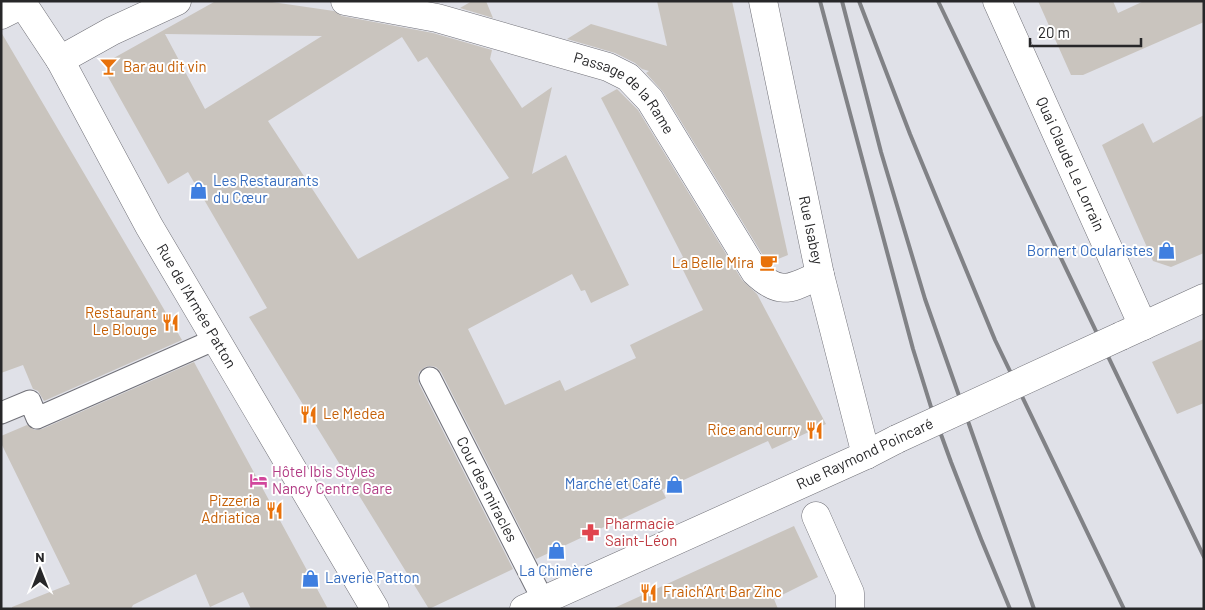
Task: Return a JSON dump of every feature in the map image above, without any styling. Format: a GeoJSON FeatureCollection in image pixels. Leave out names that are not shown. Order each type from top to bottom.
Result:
{"type":"FeatureCollection","features":[{"type":"Feature","properties":{"kind":"street"},"geometry":{"type":"LineString","coordinates":[[60,60],[112,31],[177,1]]}},
{"type":"Feature","properties":{"kind":"street","name":"Passage de la Rame"},"geometry":{"type":"LineString","coordinates":[[345,1],[437,18],[608,66],[628,77],[650,100],[755,272],[766,283],[779,288],[793,287],[820,275]]}},
{"type":"Feature","properties":{"kind":"street","name":"Rue Isabey"},"geometry":{"type":"LineString","coordinates":[[763,1],[820,275],[866,455]]}},
{"type":"Feature","properties":{"kind":"street","name":"Quai Claude Le Lorrain"},"geometry":{"type":"LineString","coordinates":[[997,1],[1132,331]]}},
{"type":"Feature","properties":{"kind":"street","name":"Rue de l'Armée Patton"},"geometry":{"type":"LineString","coordinates":[[15,7],[60,60],[149,226],[375,609]]}},
{"type":"Feature","properties":{"kind":"street","name":"Rue Raymond Poincaré"},"geometry":{"type":"LineString","coordinates":[[534,604],[866,455],[896,439],[1204,298]]}},
{"type":"Feature","properties":{"kind":"street"},"geometry":{"type":"LineString","coordinates":[[816,516],[850,594],[850,609]]}},
{"type":"Feature","properties":{"kind":"lane"},"geometry":{"type":"LineString","coordinates":[[1,413],[30,401],[37,418],[216,339]]}},
{"type":"Feature","properties":{"kind":"lane","name":"Cour des miracles"},"geometry":{"type":"LineString","coordinates":[[430,378],[534,604]]}},
{"type":"Feature","properties":{"kind":"building"},"geometry":{"type":"Polygon","coordinates":[[[472,1],[486,1],[493,18],[460,8],[472,1]]]}},
{"type":"Feature","properties":{"kind":"building"},"geometry":{"type":"Polygon","coordinates":[[[657,1],[732,1],[788,255],[767,262],[663,92],[646,73],[649,71],[642,69],[635,63],[615,53],[567,39],[591,24],[667,46],[657,1]]]}},
{"type":"Feature","properties":{"kind":"building"},"geometry":{"type":"Polygon","coordinates":[[[1038,1],[1113,1],[1118,13],[1144,1],[1204,1],[1204,22],[1083,75],[1071,75],[1038,1]]]}},
{"type":"Feature","properties":{"kind":"building"},"geometry":{"type":"Polygon","coordinates":[[[214,2],[272,2],[334,11],[342,16],[433,33],[492,50],[490,59],[522,108],[552,87],[532,174],[566,155],[629,285],[591,303],[585,290],[581,291],[572,274],[468,329],[505,405],[560,380],[565,391],[636,358],[630,345],[703,310],[678,260],[683,257],[601,98],[617,89],[638,110],[742,280],[757,294],[826,424],[772,449],[768,441],[662,490],[666,498],[536,559],[441,372],[436,367],[425,367],[419,372],[419,384],[513,569],[429,609],[249,317],[267,308],[188,172],[168,184],[107,75],[112,59],[214,2]],[[165,34],[205,109],[322,36],[165,34]],[[402,37],[268,121],[358,259],[509,178],[427,57],[418,62],[402,37]]]}},
{"type":"Feature","properties":{"kind":"building"},"geometry":{"type":"Polygon","coordinates":[[[1,32],[182,340],[44,401],[38,391],[33,389],[23,365],[1,373],[1,32]]]}},
{"type":"Feature","properties":{"kind":"building"},"geometry":{"type":"Polygon","coordinates":[[[1204,115],[1204,253],[1171,267],[1153,261],[1102,145],[1143,123],[1153,143],[1204,115]]]}},
{"type":"Feature","properties":{"kind":"building"},"geometry":{"type":"Polygon","coordinates":[[[1204,339],[1204,403],[1177,414],[1152,362],[1204,339]]]}},
{"type":"Feature","properties":{"kind":"building"},"geometry":{"type":"Polygon","coordinates":[[[194,362],[328,609],[251,609],[243,592],[210,607],[196,574],[133,605],[131,609],[12,609],[12,607],[70,584],[1,443],[1,436],[27,425],[35,430],[42,429],[194,362]]]}},
{"type":"Feature","properties":{"kind":"building"},"geometry":{"type":"Polygon","coordinates":[[[794,526],[818,577],[774,599],[778,609],[612,609],[794,526]]]}},
{"type":"Feature","properties":{"kind":"railway"},"geometry":{"type":"LineString","coordinates":[[820,1],[913,349],[931,407],[981,539],[1010,609]]}},
{"type":"Feature","properties":{"kind":"railway"},"geometry":{"type":"LineString","coordinates":[[842,1],[881,152],[925,299],[1034,609]]}},
{"type":"Feature","properties":{"kind":"railway"},"geometry":{"type":"LineString","coordinates":[[859,1],[910,134],[995,340],[1124,609]]}},
{"type":"Feature","properties":{"kind":"railway"},"geometry":{"type":"LineString","coordinates":[[938,1],[1204,557]]}},
{"type":"Feature","properties":{"kind":"place","name":"Bar au dit vin"},"geometry":{"type":"Point","coordinates":[109,67]}},
{"type":"Feature","properties":{"kind":"place","name":"Les Restaurants du Cœur"},"geometry":{"type":"Point","coordinates":[199,190]}},
{"type":"Feature","properties":{"kind":"place","name":"Bornert Ocularistes"},"geometry":{"type":"Point","coordinates":[1167,251]}},
{"type":"Feature","properties":{"kind":"place","name":"La Belle Mira"},"geometry":{"type":"Point","coordinates":[768,263]}},
{"type":"Feature","properties":{"kind":"place","name":"Restaurant Le Blouge"},"geometry":{"type":"Point","coordinates":[171,322]}},
{"type":"Feature","properties":{"kind":"place","name":"Le Medea"},"geometry":{"type":"Point","coordinates":[309,414]}},
{"type":"Feature","properties":{"kind":"place","name":"Rice and curry"},"geometry":{"type":"Point","coordinates":[814,430]}},
{"type":"Feature","properties":{"kind":"place","name":"Hôtel Ibis Styles Nancy Centre Gare"},"geometry":{"type":"Point","coordinates":[258,481]}},
{"type":"Feature","properties":{"kind":"place","name":"Marché et Café"},"geometry":{"type":"Point","coordinates":[675,484]}},
{"type":"Feature","properties":{"kind":"place","name":"Pizzeria Adriatica"},"geometry":{"type":"Point","coordinates":[274,510]}},
{"type":"Feature","properties":{"kind":"place","name":"Pharmacie Saint-Léon"},"geometry":{"type":"Point","coordinates":[591,533]}},
{"type":"Feature","properties":{"kind":"place","name":"La Chimère"},"geometry":{"type":"Point","coordinates":[556,550]}},
{"type":"Feature","properties":{"kind":"place","name":"Laverie Patton"},"geometry":{"type":"Point","coordinates":[311,578]}},
{"type":"Feature","properties":{"kind":"place","name":"Fraich’Art Bar Zinc"},"geometry":{"type":"Point","coordinates":[649,592]}}]}
